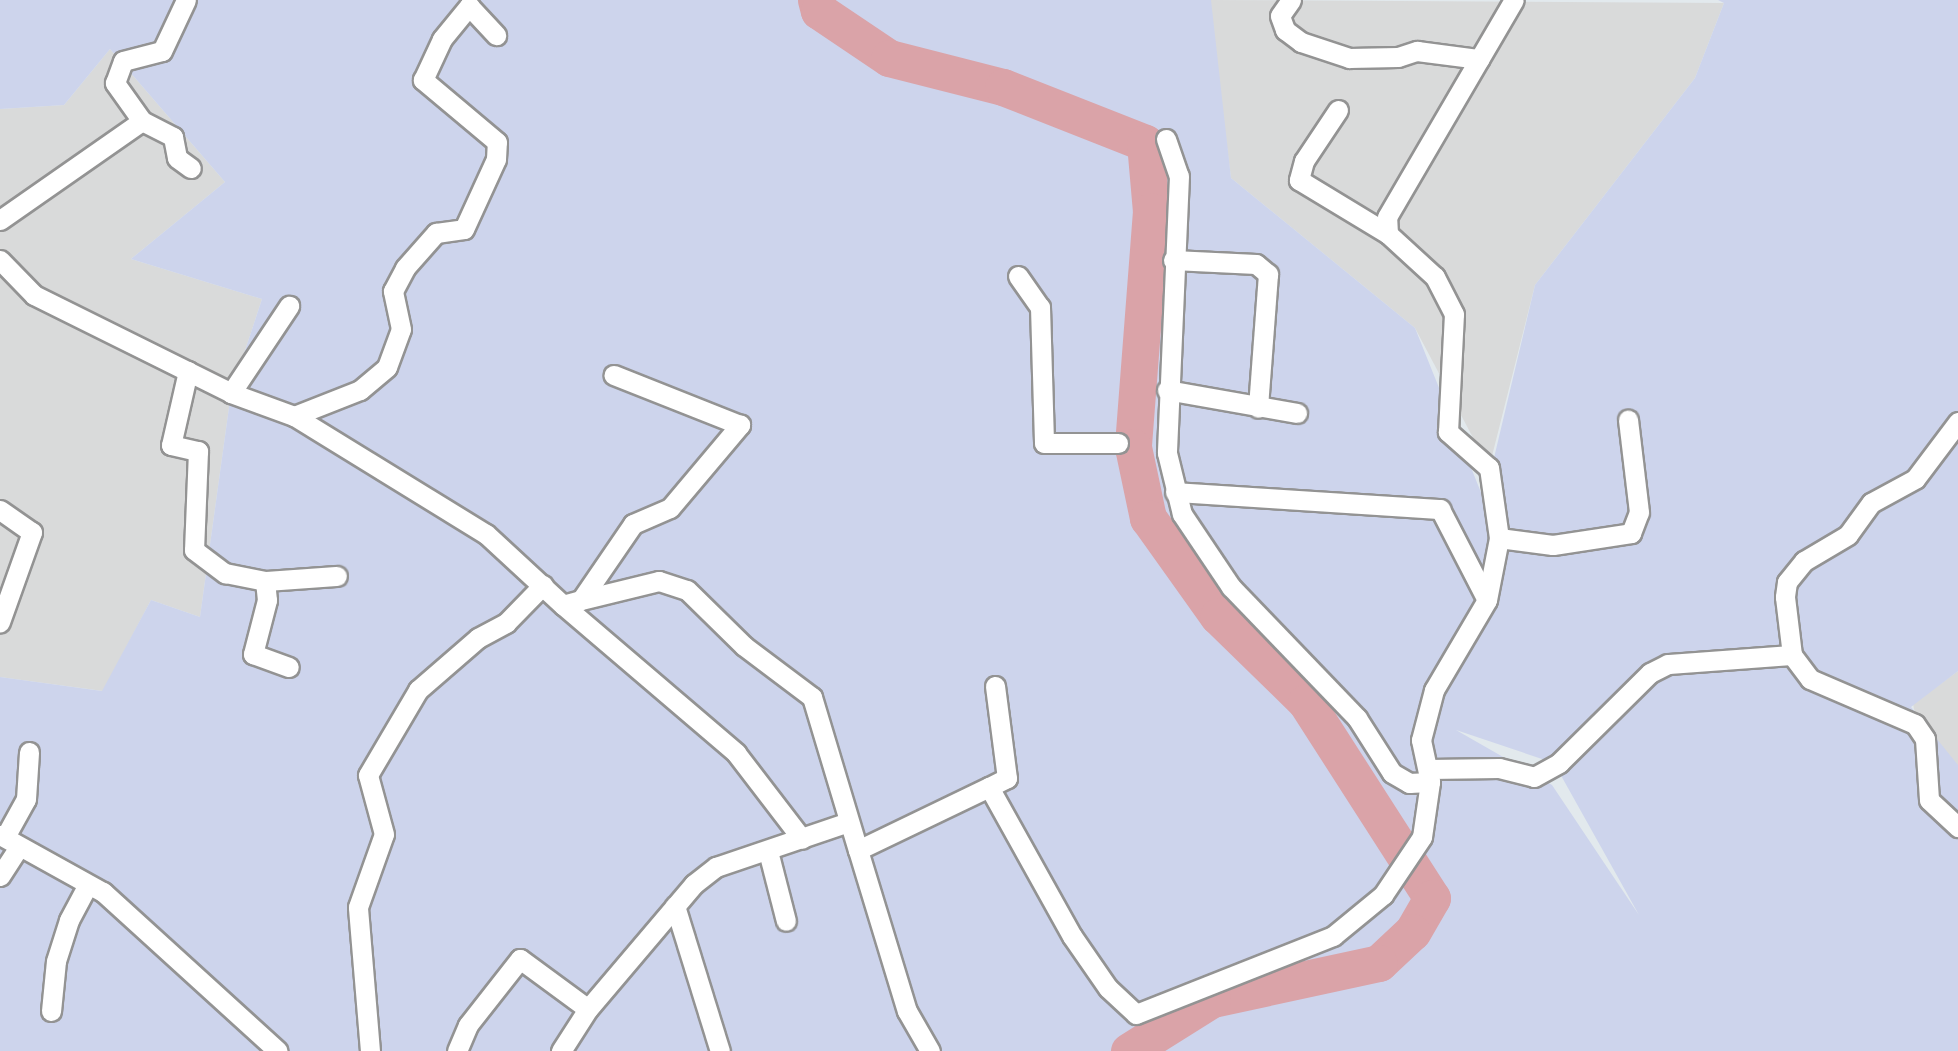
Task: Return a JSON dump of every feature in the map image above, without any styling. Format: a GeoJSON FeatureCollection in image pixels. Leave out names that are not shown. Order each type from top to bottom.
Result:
{"type":"FeatureCollection","features":[{"type":"Feature","properties":{"kind":"street"},"geometry":{"type":"LineString","coordinates":[[186,0],[162,51],[123,61],[114,83],[142,121],[173,137],[177,158],[191,168]]}},
{"type":"Feature","properties":{"kind":"street"},"geometry":{"type":"LineString","coordinates":[[1291,0],[1280,16],[1285,30],[1301,42],[1349,58],[1398,57],[1417,51],[1479,59]]}},
{"type":"Feature","properties":{"kind":"street"},"geometry":{"type":"LineString","coordinates":[[1388,234],[1390,205],[1514,0]]}},
{"type":"Feature","properties":{"kind":"street"},"geometry":{"type":"LineString","coordinates":[[294,416],[360,390],[387,366],[401,329],[393,291],[405,268],[436,233],[464,229],[496,159],[497,142],[423,80],[442,39],[469,6],[496,36]]}},
{"type":"Feature","properties":{"kind":"street"},"geometry":{"type":"LineString","coordinates":[[989,787],[1072,936],[1108,988],[1136,1014],[1333,936],[1383,895],[1422,837],[1429,775],[1421,740],[1434,690],[1487,600],[1499,538],[1489,468],[1448,432],[1454,314],[1435,277],[1388,234],[1299,180],[1304,161],[1338,110]]}},
{"type":"Feature","properties":{"kind":"street"},"geometry":{"type":"LineString","coordinates":[[0,220],[142,121]]}},
{"type":"Feature","properties":{"kind":"street"},"geometry":{"type":"LineString","coordinates":[[1166,139],[1179,176],[1167,390],[1167,453],[1182,514],[1231,587],[1357,718],[1392,773],[1409,783],[1429,775],[1490,767],[1534,777],[1559,763],[1650,673],[1668,664],[1792,654]]}},
{"type":"Feature","properties":{"kind":"street"},"geometry":{"type":"LineString","coordinates":[[0,260],[34,295],[232,393],[294,416],[486,534],[543,585],[572,602],[736,753],[802,839]]}},
{"type":"Feature","properties":{"kind":"street"},"geometry":{"type":"LineString","coordinates":[[1173,260],[1256,264],[1268,274],[1258,408]]}},
{"type":"Feature","properties":{"kind":"street"},"geometry":{"type":"LineString","coordinates":[[1018,276],[1040,307],[1044,443],[1118,443]]}},
{"type":"Feature","properties":{"kind":"street"},"geometry":{"type":"LineString","coordinates":[[232,393],[289,306]]}},
{"type":"Feature","properties":{"kind":"street"},"geometry":{"type":"LineString","coordinates":[[188,371],[171,445],[198,451],[194,550],[225,573],[265,581],[337,576]]}},
{"type":"Feature","properties":{"kind":"street"},"geometry":{"type":"LineString","coordinates":[[572,602],[633,524],[670,508],[740,425],[614,375]]}},
{"type":"Feature","properties":{"kind":"street"},"geometry":{"type":"LineString","coordinates":[[1167,390],[1297,413]]}},
{"type":"Feature","properties":{"kind":"street"},"geometry":{"type":"LineString","coordinates":[[1499,538],[1553,545],[1631,533],[1639,512],[1628,419]]}},
{"type":"Feature","properties":{"kind":"street"},"geometry":{"type":"LineString","coordinates":[[1958,422],[1915,479],[1871,503],[1848,535],[1812,554],[1787,582],[1792,654],[1820,687],[1850,694],[1915,724],[1925,738],[1929,800],[1958,827]]}},
{"type":"Feature","properties":{"kind":"street"},"geometry":{"type":"LineString","coordinates":[[1175,492],[1440,509],[1487,600]]}},
{"type":"Feature","properties":{"kind":"street"},"geometry":{"type":"LineString","coordinates":[[0,510],[32,532],[0,622]]}},
{"type":"Feature","properties":{"kind":"street"},"geometry":{"type":"LineString","coordinates":[[265,581],[267,600],[253,654],[289,667]]}},
{"type":"Feature","properties":{"kind":"street"},"geometry":{"type":"LineString","coordinates":[[572,602],[659,581],[687,590],[744,646],[812,697],[907,1011],[930,1051]]}},
{"type":"Feature","properties":{"kind":"street"},"geometry":{"type":"LineString","coordinates":[[370,1051],[358,907],[384,834],[368,775],[418,690],[478,638],[506,623],[543,585]]}},
{"type":"Feature","properties":{"kind":"street"},"geometry":{"type":"LineString","coordinates":[[859,850],[1007,778],[995,686]]}},
{"type":"Feature","properties":{"kind":"street"},"geometry":{"type":"LineString","coordinates":[[0,876],[8,840],[26,799],[29,752]]}},
{"type":"Feature","properties":{"kind":"street"},"geometry":{"type":"LineString","coordinates":[[561,1051],[588,1009],[675,906],[716,867],[848,822]]}},
{"type":"Feature","properties":{"kind":"street"},"geometry":{"type":"LineString","coordinates":[[8,840],[88,885],[278,1051]]}},
{"type":"Feature","properties":{"kind":"street"},"geometry":{"type":"LineString","coordinates":[[768,851],[786,921]]}},
{"type":"Feature","properties":{"kind":"street"},"geometry":{"type":"LineString","coordinates":[[51,1011],[62,940],[88,885]]}},
{"type":"Feature","properties":{"kind":"street"},"geometry":{"type":"LineString","coordinates":[[675,906],[720,1051]]}},
{"type":"Feature","properties":{"kind":"street"},"geometry":{"type":"LineString","coordinates":[[457,1051],[468,1025],[520,959],[588,1009]]}},
{"type":"Feature","properties":{"kind":"shaded area"},"geometry":{"type":"Polygon","coordinates":[[[0,0],[1211,0],[1231,178],[1415,328],[1484,500],[1535,285],[1695,78],[1724,3],[1718,0],[1958,0],[1958,671],[1911,707],[1958,765],[1958,1051],[0,1051],[0,677],[102,691],[151,600],[200,617],[231,393],[262,299],[131,259],[225,182],[110,49],[64,105],[0,109],[0,0]],[[1456,730],[1552,785],[1639,915],[1554,763],[1456,730]]]}},
{"type":"Feature","properties":{"kind":"shaded area"},"geometry":{"type":"Polygon","coordinates":[[[1208,0],[1724,3],[1695,78],[1535,285],[1489,468],[1415,328],[1231,178],[1208,0]]]}},
{"type":"Feature","properties":{"kind":"shaded area"},"geometry":{"type":"Polygon","coordinates":[[[110,49],[225,182],[131,259],[262,299],[231,393],[200,617],[151,600],[103,691],[0,677],[0,109],[64,105],[110,49]]]}},
{"type":"Feature","properties":{"kind":"shaded area"},"geometry":{"type":"Polygon","coordinates":[[[1958,671],[1958,772],[1917,723],[1913,704],[1958,671]]]}},
{"type":"Feature","properties":{"kind":"waterway"},"geometry":{"type":"LineString","coordinates":[[816,0],[819,11],[889,58],[1003,87],[1145,143],[1151,211],[1133,447],[1148,518],[1218,616],[1306,702],[1432,898],[1412,932],[1379,963],[1212,999],[1129,1051]]}}]}
